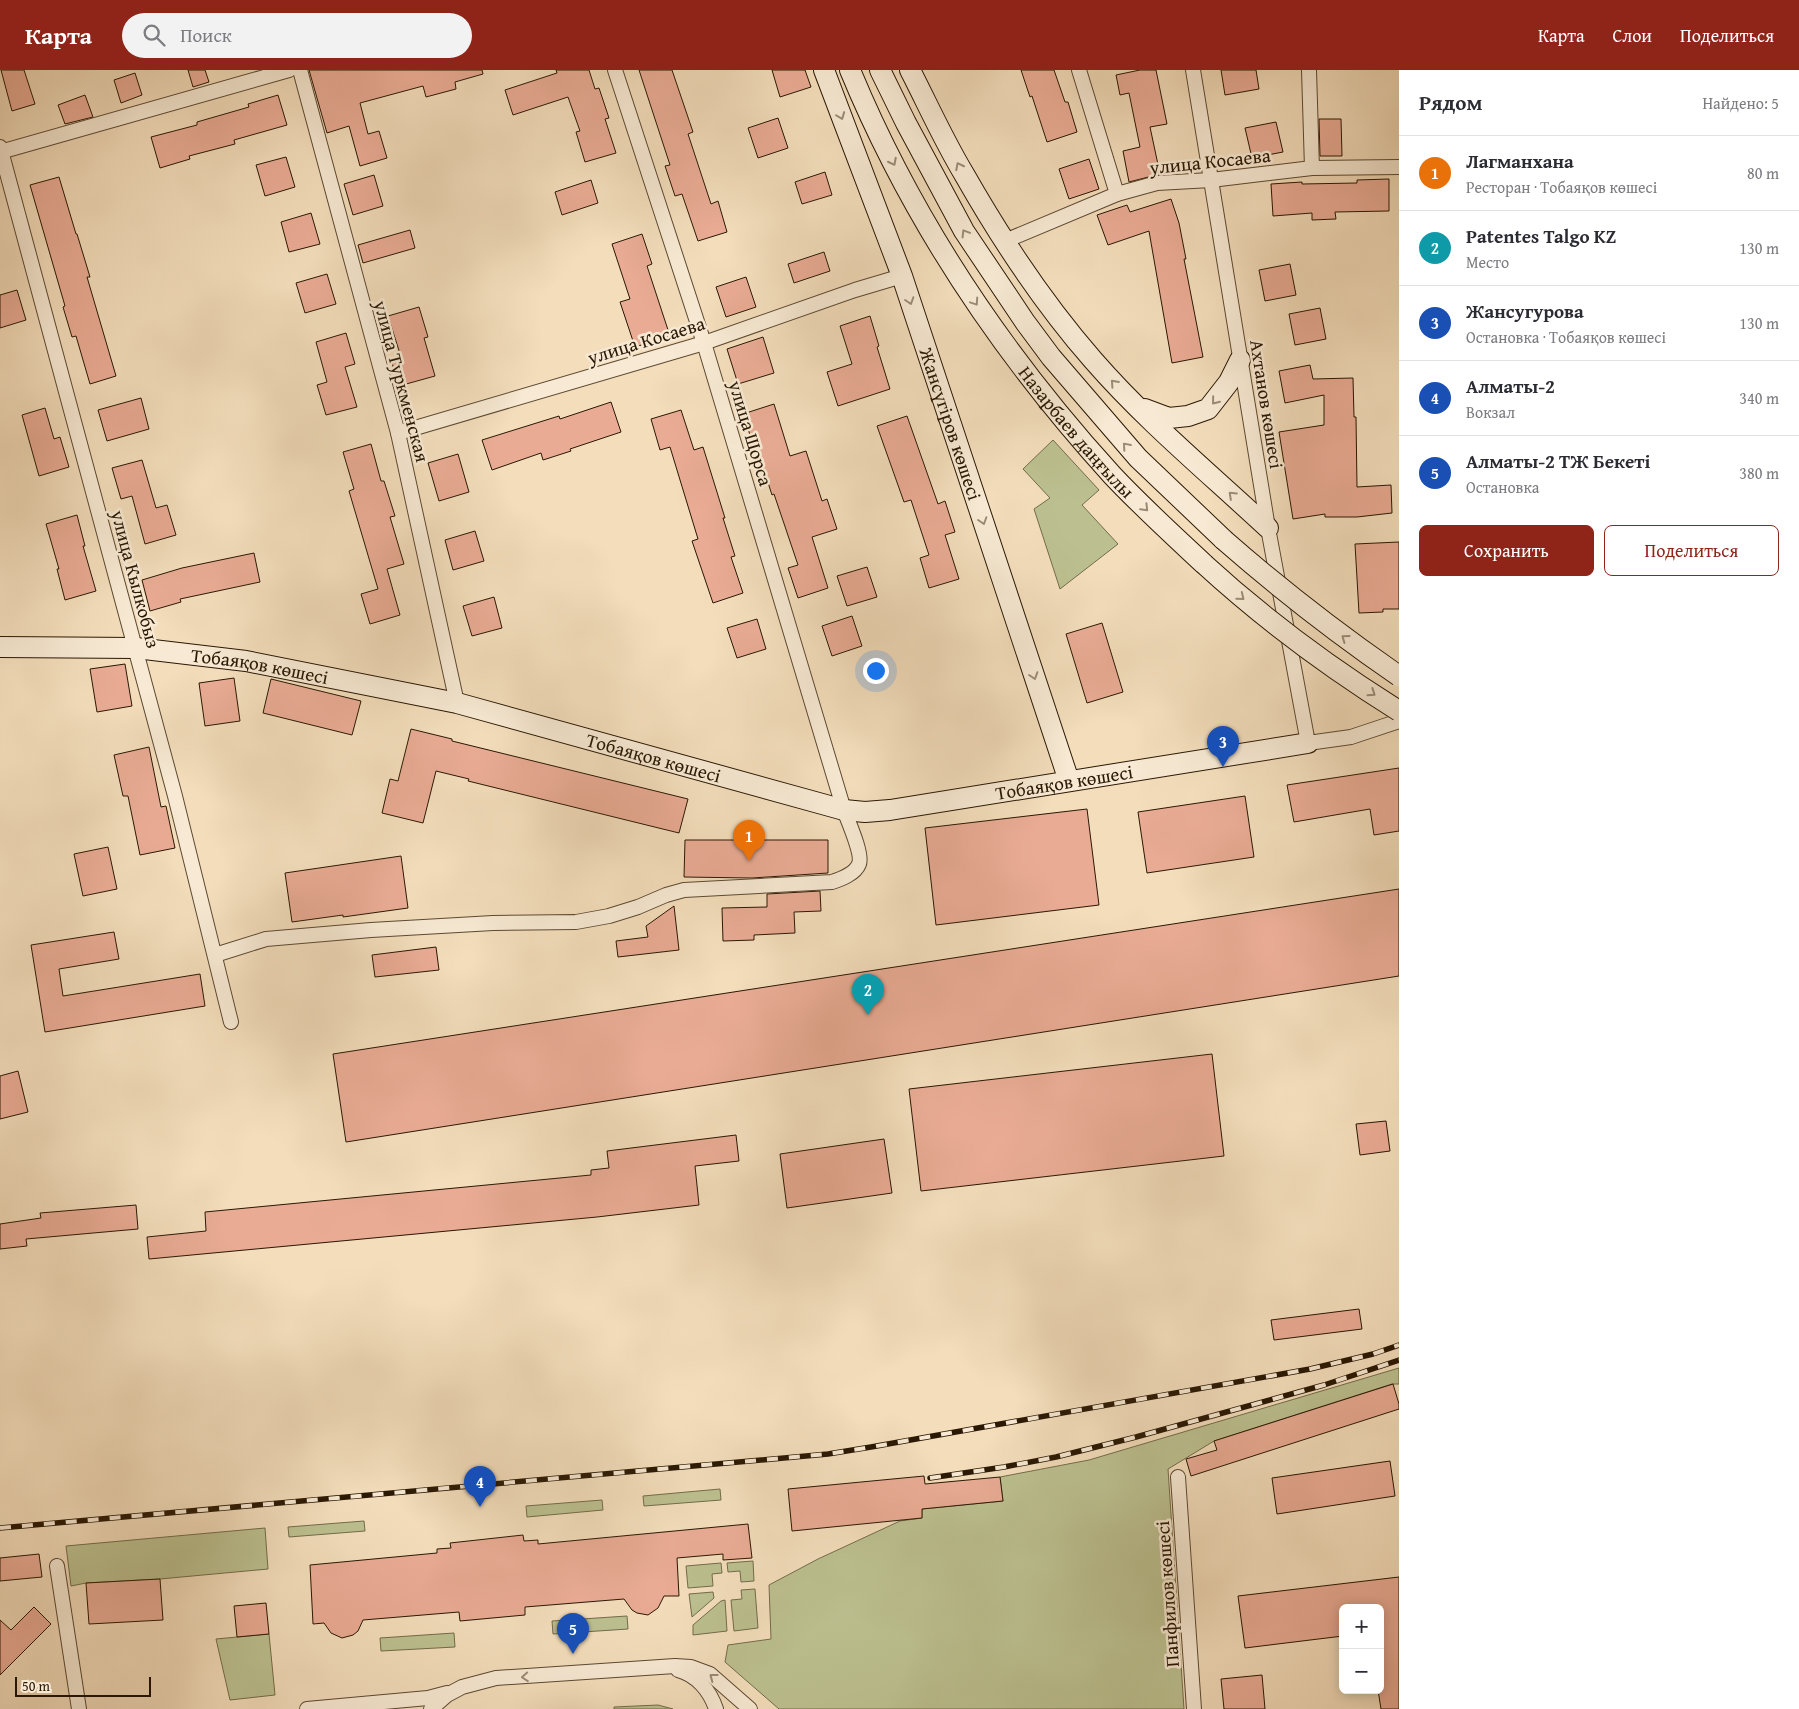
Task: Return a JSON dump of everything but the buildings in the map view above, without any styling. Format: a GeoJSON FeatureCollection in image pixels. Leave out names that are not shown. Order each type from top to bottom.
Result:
{"type":"FeatureCollection","features":[{"type":"Feature","properties":{"kind":"street"},"geometry":{"type":"LineString","coordinates":[[0,150],[290,70]]}},
{"type":"Feature","properties":{"kind":"street","name":"улица Туркменская"},"geometry":{"type":"LineString","coordinates":[[300,70],[398,433],[457,703]]}},
{"type":"Feature","properties":{"kind":"street","name":"улица Щорса"},"geometry":{"type":"LineString","coordinates":[[215,955],[266,939],[484,923],[576,922],[609,916],[684,890],[832,882],[843,878],[859,865],[860,855],[844,810],[704,343],[615,70]]}},
{"type":"Feature","properties":{"kind":"street","name":"Жансүгіров көшесі"},"geometry":{"type":"LineString","coordinates":[[824,70],[902,276],[1069,781]]}},
{"type":"Feature","properties":{"kind":"street","name":"Назарбаев даңғылы"},"geometry":{"type":"LineString","coordinates":[[850,70],[873,122],[936,242],[989,324],[1034,384],[1096,456],[1154,517],[1225,584],[1304,647],[1399,711]]}},
{"type":"Feature","properties":{"kind":"street","name":"Назарбаев даңғылы"},"geometry":{"type":"LineString","coordinates":[[880,70],[964,231],[1025,322],[1051,357],[1138,458],[1224,540],[1304,607],[1399,676]]}},
{"type":"Feature","properties":{"kind":"street"},"geometry":{"type":"LineString","coordinates":[[910,70],[963,174],[1042,296],[1092,359],[1134,405],[1268,528]]}},
{"type":"Feature","properties":{"kind":"street"},"geometry":{"type":"LineString","coordinates":[[1079,70],[1117,194]]}},
{"type":"Feature","properties":{"kind":"street","name":"Ахтанов көшесі"},"geometry":{"type":"LineString","coordinates":[[1193,70],[1268,528],[1308,743]]}},
{"type":"Feature","properties":{"kind":"street"},"geometry":{"type":"LineString","coordinates":[[1309,70],[1312,168]]}},
{"type":"Feature","properties":{"kind":"street","name":"улица Кылкобыз"},"geometry":{"type":"LineString","coordinates":[[0,150],[136,648],[231,1022]]}},
{"type":"Feature","properties":{"kind":"street","name":"улица Косаева"},"geometry":{"type":"LineString","coordinates":[[1005,241],[1117,194],[1158,183],[1211,180],[1312,168],[1399,167]]}},
{"type":"Feature","properties":{"kind":"street","name":"улица Косаева"},"geometry":{"type":"LineString","coordinates":[[398,433],[704,343],[855,290],[902,276]]}},
{"type":"Feature","properties":{"kind":"street"},"geometry":{"type":"LineString","coordinates":[[1134,405],[1169,418],[1188,416],[1208,409],[1229,382],[1240,360]]}},
{"type":"Feature","properties":{"kind":"street","name":"Тобаяқов көшесі"},"geometry":{"type":"LineString","coordinates":[[0,647],[136,648],[246,661],[457,703],[844,810],[865,812],[890,810],[1308,743]]}},
{"type":"Feature","properties":{"kind":"street"},"geometry":{"type":"LineString","coordinates":[[1308,743],[1351,737],[1399,721]]}},
{"type":"Feature","properties":{"kind":"street","name":"Панфилов көшесі"},"geometry":{"type":"LineString","coordinates":[[1178,1477],[1194,1709]]}},
{"type":"Feature","properties":{"kind":"street"},"geometry":{"type":"LineString","coordinates":[[57,1566],[79,1709]]}},
{"type":"Feature","properties":{"kind":"street"},"geometry":{"type":"LineString","coordinates":[[668,1667],[684,1671],[701,1683],[710,1695],[716,1709]]}},
{"type":"Feature","properties":{"kind":"street"},"geometry":{"type":"LineString","coordinates":[[431,1709],[447,1695],[457,1690],[477,1682],[496,1678],[691,1667],[710,1674],[750,1709]]}},
{"type":"Feature","properties":{"kind":"street"},"geometry":{"type":"LineString","coordinates":[[307,1709],[428,1698],[457,1690]]}},
{"type":"Feature","properties":{"kind":"green space"},"geometry":{"type":"Polygon","coordinates":[[[1053,440],[1099,490],[1082,505],[1118,544],[1060,589],[1034,509],[1050,498],[1023,469],[1053,440]]]}},
{"type":"Feature","properties":{"kind":"green space"},"geometry":{"type":"Polygon","coordinates":[[[1399,1368],[1399,1384],[1392,1384],[1214,1441],[1168,1469],[1184,1709],[779,1709],[725,1662],[728,1645],[771,1639],[769,1585],[818,1559],[900,1521],[922,1518],[922,1509],[1003,1501],[1000,1477],[1089,1460],[1399,1368]]]}},
{"type":"Feature","properties":{"kind":"green space"},"geometry":{"type":"Polygon","coordinates":[[[720,1489],[721,1500],[644,1506],[643,1496],[720,1489]]]}},
{"type":"Feature","properties":{"kind":"green space"},"geometry":{"type":"Polygon","coordinates":[[[602,1500],[603,1510],[527,1517],[526,1506],[602,1500]]]}},
{"type":"Feature","properties":{"kind":"green space"},"geometry":{"type":"Polygon","coordinates":[[[364,1521],[365,1531],[289,1537],[288,1527],[364,1521]]]}},
{"type":"Feature","properties":{"kind":"green space"},"geometry":{"type":"Polygon","coordinates":[[[265,1528],[268,1569],[160,1579],[86,1583],[71,1586],[66,1546],[265,1528]]]}},
{"type":"Feature","properties":{"kind":"green space"},"geometry":{"type":"Polygon","coordinates":[[[753,1561],[754,1581],[741,1582],[740,1571],[728,1572],[727,1563],[753,1561]]]}},
{"type":"Feature","properties":{"kind":"green space"},"geometry":{"type":"Polygon","coordinates":[[[721,1563],[722,1573],[712,1574],[713,1586],[688,1588],[686,1566],[721,1563]]]}},
{"type":"Feature","properties":{"kind":"green space"},"geometry":{"type":"Polygon","coordinates":[[[755,1589],[758,1628],[734,1631],[731,1600],[742,1599],[741,1590],[755,1589]]]}},
{"type":"Feature","properties":{"kind":"green space"},"geometry":{"type":"Polygon","coordinates":[[[713,1592],[714,1598],[692,1617],[689,1594],[713,1592]]]}},
{"type":"Feature","properties":{"kind":"green space"},"geometry":{"type":"Polygon","coordinates":[[[725,1600],[727,1631],[693,1635],[693,1625],[721,1601],[725,1600]]]}},
{"type":"Feature","properties":{"kind":"green space"},"geometry":{"type":"Polygon","coordinates":[[[627,1616],[628,1629],[553,1634],[552,1621],[627,1616]]]}},
{"type":"Feature","properties":{"kind":"green space"},"geometry":{"type":"Polygon","coordinates":[[[454,1633],[455,1647],[381,1651],[380,1638],[454,1633]]]}},
{"type":"Feature","properties":{"kind":"green space"},"geometry":{"type":"Polygon","coordinates":[[[269,1634],[275,1695],[230,1700],[216,1639],[269,1634]]]}},
{"type":"Feature","properties":{"kind":"green space"},"geometry":{"type":"Polygon","coordinates":[[[658,1705],[673,1709],[614,1709],[614,1707],[658,1705]]]}},
{"type":"Feature","properties":{"kind":"railway"},"geometry":{"type":"LineString","coordinates":[[0,1528],[828,1454],[1310,1369],[1373,1354],[1399,1345]]}},
{"type":"Feature","properties":{"kind":"railway"},"geometry":{"type":"LineString","coordinates":[[930,1478],[1056,1457],[1136,1437],[1324,1385],[1399,1360]]}},
{"type":"Feature","properties":{"kind":"place","name":"Жансугурова"},"geometry":{"type":"Point","coordinates":[1223,767]}},
{"type":"Feature","properties":{"kind":"place","name":"Лагманхана"},"geometry":{"type":"Point","coordinates":[749,861]}},
{"type":"Feature","properties":{"kind":"place","name":"Patentes Talgo KZ"},"geometry":{"type":"Point","coordinates":[868,1015]}},
{"type":"Feature","properties":{"kind":"place","name":"Алматы-2"},"geometry":{"type":"Point","coordinates":[480,1507]}},
{"type":"Feature","properties":{"kind":"place","name":"Алматы-2 ТЖ Бекеті"},"geometry":{"type":"Point","coordinates":[573,1654]}}]}
